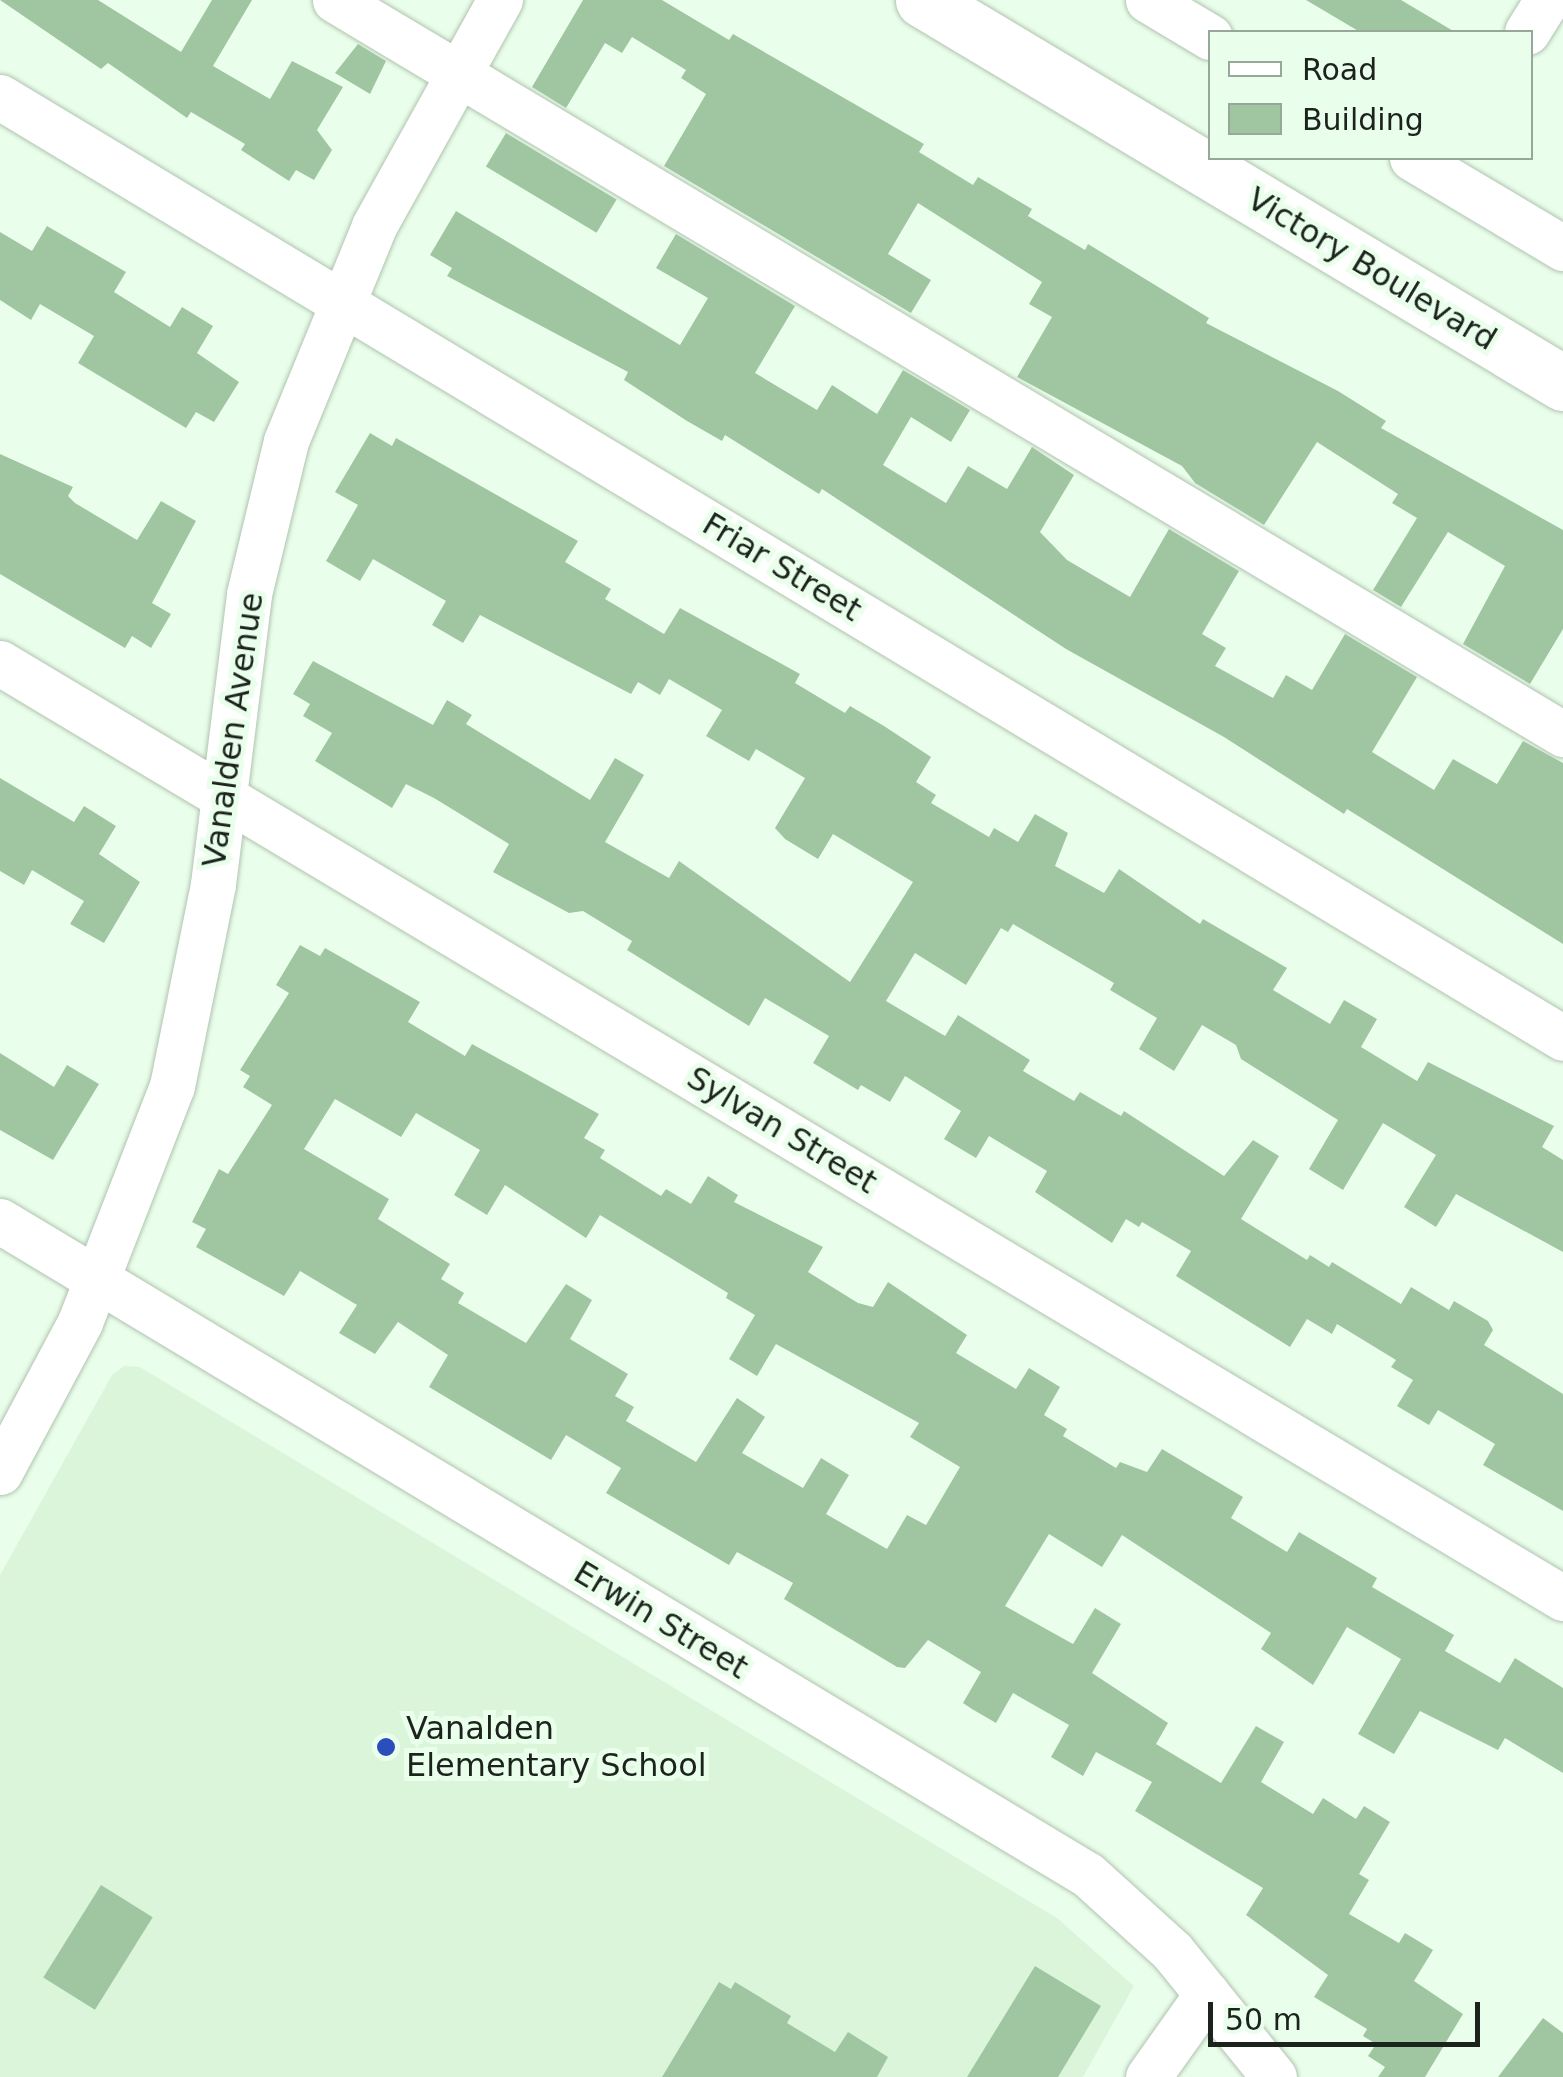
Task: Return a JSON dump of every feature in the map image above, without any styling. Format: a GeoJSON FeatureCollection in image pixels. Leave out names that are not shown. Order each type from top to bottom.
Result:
{"type":"FeatureCollection","features":[{"type":"Feature","properties":{"kind":"main road","name":"Victory Boulevard"},"geometry":{"type":"LineString","coordinates":[[923,0],[1563,383]]}},
{"type":"Feature","properties":{"kind":"street"},"geometry":{"type":"LineString","coordinates":[[335,0],[1563,734]]}},
{"type":"Feature","properties":{"kind":"street","name":"Vanalden Avenue"},"geometry":{"type":"LineString","coordinates":[[0,1472],[98,1281],[172,1086],[213,884],[220,794],[249,594],[286,441],[340,302],[409,154],[500,0]]}},
{"type":"Feature","properties":{"kind":"street"},"geometry":{"type":"LineString","coordinates":[[1148,0],[1208,36]]}},
{"type":"Feature","properties":{"kind":"street"},"geometry":{"type":"LineString","coordinates":[[1528,30],[1546,0]]}},
{"type":"Feature","properties":{"kind":"street","name":"Friar Street"},"geometry":{"type":"LineString","coordinates":[[0,98],[1563,1038]]}},
{"type":"Feature","properties":{"kind":"street"},"geometry":{"type":"LineString","coordinates":[[1436,164],[1563,248]]}},
{"type":"Feature","properties":{"kind":"street","name":"Sylvan Street"},"geometry":{"type":"LineString","coordinates":[[0,663],[1563,1598]]}},
{"type":"Feature","properties":{"kind":"street","name":"Erwin Street"},"geometry":{"type":"LineString","coordinates":[[0,1221],[1088,1875],[1158,1936],[1274,2077]]}},
{"type":"Feature","properties":{"kind":"street"},"geometry":{"type":"LineString","coordinates":[[1148,2077],[1207,1994]]}},
{"type":"Feature","properties":{"kind":"shaded area","name":"Vanalden Elementary School"},"geometry":{"type":"Polygon","coordinates":[[[124,1366],[140,1367],[1057,1918],[1134,1986],[1083,2077],[0,2077],[0,1575],[112,1375],[124,1366]]]}},
{"type":"Feature","properties":{"kind":"building"},"geometry":{"type":"Polygon","coordinates":[[[0,0],[98,0],[181,52],[212,0],[252,0],[213,66],[270,99],[292,61],[343,87],[317,130],[332,150],[314,180],[296,170],[289,181],[241,150],[245,144],[191,112],[187,118],[108,63],[101,69],[0,0]]]}},
{"type":"Feature","properties":{"kind":"building"},"geometry":{"type":"Polygon","coordinates":[[[583,0],[662,0],[729,40],[733,34],[924,144],[919,152],[973,185],[978,177],[1032,209],[1028,216],[1085,250],[1088,244],[1209,318],[1206,323],[1338,391],[1386,421],[1381,428],[1563,530],[1563,629],[1530,684],[1463,644],[1505,566],[1448,532],[1401,607],[1373,590],[1417,518],[1392,503],[1398,494],[1317,442],[1264,525],[1195,483],[1182,466],[1017,377],[1052,317],[1029,304],[1042,282],[918,203],[888,254],[931,280],[911,313],[664,166],[706,94],[681,78],[686,70],[632,37],[622,53],[605,43],[566,108],[532,87],[583,0]]]}},
{"type":"Feature","properties":{"kind":"building"},"geometry":{"type":"Polygon","coordinates":[[[1306,0],[1401,0],[1452,30],[1357,30],[1306,0]]]}},
{"type":"Feature","properties":{"kind":"building"},"geometry":{"type":"Polygon","coordinates":[[[358,44],[386,61],[370,94],[335,73],[358,44]]]}},
{"type":"Feature","properties":{"kind":"building"},"geometry":{"type":"Polygon","coordinates":[[[506,133],[617,199],[596,233],[486,166],[506,133]]]}},
{"type":"Feature","properties":{"kind":"building"},"geometry":{"type":"Polygon","coordinates":[[[456,211],[680,345],[708,298],[656,268],[676,234],[795,306],[755,373],[817,410],[832,385],[877,414],[903,370],[970,410],[951,442],[911,417],[883,465],[946,503],[968,466],[1007,489],[1032,447],[1074,475],[1040,532],[1067,560],[1130,597],[1169,529],[1239,571],[1202,634],[1226,648],[1215,666],[1273,698],[1286,675],[1312,690],[1345,634],[1417,677],[1372,752],[1434,790],[1453,759],[1497,784],[1523,741],[1563,763],[1563,944],[1347,809],[1344,814],[1224,737],[1066,649],[822,489],[819,494],[725,435],[722,441],[687,421],[624,380],[628,372],[447,276],[452,268],[430,255],[456,211]]]}},
{"type":"Feature","properties":{"kind":"building"},"geometry":{"type":"Polygon","coordinates":[[[47,226],[126,272],[114,292],[170,327],[182,307],[213,326],[197,353],[239,382],[214,422],[196,412],[186,428],[78,363],[94,336],[40,304],[31,320],[0,300],[0,232],[32,251],[47,226]]]}},
{"type":"Feature","properties":{"kind":"building"},"geometry":{"type":"Polygon","coordinates":[[[370,433],[392,446],[396,438],[578,541],[565,562],[611,589],[605,599],[664,634],[680,608],[800,674],[795,683],[845,713],[850,706],[884,726],[931,757],[916,782],[936,795],[931,803],[989,837],[994,828],[1018,842],[1035,814],[1068,833],[1055,866],[1104,893],[1119,869],[1200,924],[1203,919],[1287,968],[1273,990],[1330,1024],[1344,1000],[1377,1019],[1361,1047],[1417,1081],[1428,1062],[1554,1126],[1542,1147],[1563,1160],[1563,1252],[1456,1194],[1436,1227],[1404,1207],[1436,1155],[1383,1123],[1343,1190],[1309,1169],[1338,1120],[1241,1059],[1236,1045],[1202,1025],[1174,1071],[1139,1049],[1157,1018],[1110,990],[1114,983],[1013,924],[1008,932],[1001,928],[966,985],[915,953],[886,1001],[945,1036],[958,1015],[1030,1060],[1023,1071],[1074,1101],[1080,1092],[1121,1116],[1124,1111],[1224,1176],[1253,1140],[1279,1156],[1241,1219],[1307,1260],[1310,1255],[1329,1267],[1332,1262],[1401,1304],[1411,1287],[1449,1310],[1454,1301],[1488,1321],[1493,1330],[1484,1345],[1563,1394],[1563,1511],[1483,1465],[1495,1444],[1438,1410],[1429,1425],[1397,1406],[1413,1380],[1391,1367],[1396,1360],[1337,1324],[1332,1334],[1307,1319],[1290,1347],[1176,1276],[1191,1251],[1142,1222],[1139,1227],[1126,1219],[1112,1243],[1035,1192],[1047,1171],[989,1136],[976,1158],[944,1139],[961,1111],[905,1076],[890,1102],[861,1085],[858,1090],[813,1063],[829,1036],[765,998],[749,1026],[627,950],[632,941],[583,911],[569,913],[493,872],[509,844],[434,798],[406,784],[392,808],[315,761],[332,733],[303,716],[310,704],[293,694],[313,661],[433,725],[447,700],[472,715],[466,724],[590,800],[615,758],[644,775],[605,842],[669,878],[679,861],[850,982],[913,882],[833,834],[818,859],[785,839],[775,828],[805,778],[756,749],[749,761],[706,736],[722,710],[669,679],[660,695],[638,682],[631,694],[480,615],[463,643],[432,625],[446,601],[373,559],[360,581],[326,561],[358,505],[335,492],[370,433]]]}},
{"type":"Feature","properties":{"kind":"building"},"geometry":{"type":"Polygon","coordinates":[[[0,454],[73,487],[68,496],[75,503],[137,540],[161,501],[196,521],[152,603],[171,614],[151,648],[132,636],[125,648],[0,574],[0,454]]]}},
{"type":"Feature","properties":{"kind":"building"},"geometry":{"type":"Polygon","coordinates":[[[0,778],[74,822],[84,806],[116,826],[99,854],[140,882],[104,943],[70,924],[84,901],[32,870],[24,885],[0,871],[0,778]]]}},
{"type":"Feature","properties":{"kind":"building"},"geometry":{"type":"Polygon","coordinates":[[[300,945],[320,956],[325,948],[420,1002],[408,1022],[465,1056],[472,1044],[599,1114],[584,1138],[605,1150],[600,1158],[661,1196],[666,1189],[691,1204],[708,1176],[738,1195],[734,1202],[823,1247],[808,1272],[858,1303],[873,1307],[888,1282],[967,1335],[956,1353],[1016,1389],[1029,1368],[1060,1387],[1044,1415],[1067,1429],[1063,1436],[1116,1468],[1120,1462],[1147,1472],[1162,1449],[1243,1497],[1231,1518],[1287,1552],[1299,1532],[1377,1578],[1372,1587],[1454,1635],[1445,1651],[1500,1683],[1515,1658],[1563,1688],[1563,1773],[1505,1738],[1498,1750],[1420,1711],[1394,1754],[1358,1734],[1401,1659],[1347,1627],[1313,1685],[1261,1649],[1271,1633],[1122,1535],[1102,1567],[1049,1534],[1005,1606],[1073,1644],[1095,1608],[1121,1624],[1092,1673],[1168,1723],[1156,1744],[1221,1783],[1256,1726],[1284,1742],[1261,1782],[1313,1814],[1323,1798],[1356,1819],[1364,1806],[1390,1822],[1359,1874],[1369,1880],[1349,1914],[1399,1943],[1405,1933],[1433,1950],[1414,1981],[1463,2014],[1425,2077],[1378,2077],[1385,2067],[1368,2056],[1376,2044],[1363,2036],[1367,2029],[1314,1997],[1328,1975],[1246,1915],[1263,1888],[1135,1811],[1152,1782],[1096,1752],[1083,1776],[1051,1757],[1069,1725],[1013,1693],[996,1723],[963,1703],[981,1672],[928,1640],[905,1668],[897,1667],[784,1599],[793,1583],[737,1552],[729,1565],[606,1493],[621,1468],[566,1435],[551,1460],[429,1387],[448,1355],[398,1322],[375,1354],[339,1333],[357,1305],[300,1271],[284,1296],[196,1247],[206,1229],[192,1222],[219,1169],[228,1174],[272,1105],[243,1087],[250,1076],[240,1070],[289,993],[276,985],[300,945]],[[335,1099],[304,1149],[389,1199],[378,1219],[450,1264],[441,1279],[464,1293],[458,1303],[526,1343],[566,1284],[592,1300],[570,1339],[628,1374],[615,1396],[634,1407],[626,1421],[696,1462],[737,1398],[765,1417],[742,1453],[803,1488],[821,1458],[849,1475],[826,1514],[887,1549],[907,1515],[926,1525],[960,1467],[910,1437],[919,1423],[776,1344],[757,1376],[729,1359],[755,1315],[726,1298],[728,1293],[600,1215],[586,1238],[505,1185],[487,1215],[454,1195],[480,1150],[416,1113],[401,1137],[335,1099]]]}},
{"type":"Feature","properties":{"kind":"building"},"geometry":{"type":"Polygon","coordinates":[[[0,1053],[54,1087],[67,1065],[99,1084],[53,1160],[0,1130],[0,1053]]]}},
{"type":"Feature","properties":{"kind":"building"},"geometry":{"type":"Polygon","coordinates":[[[101,1885],[153,1917],[95,2010],[43,1977],[101,1885]]]}},
{"type":"Feature","properties":{"kind":"building"},"geometry":{"type":"Polygon","coordinates":[[[1035,1966],[1101,2006],[1058,2077],[967,2077],[1035,1966]]]}},
{"type":"Feature","properties":{"kind":"building"},"geometry":{"type":"Polygon","coordinates":[[[719,1982],[731,1989],[735,1982],[791,2016],[787,2023],[835,2052],[848,2032],[888,2057],[877,2077],[662,2077],[719,1982]]]}},
{"type":"Feature","properties":{"kind":"building"},"geometry":{"type":"Polygon","coordinates":[[[1543,2018],[1563,2033],[1563,2077],[1498,2077],[1543,2018]]]}},
{"type":"Feature","properties":{"kind":"place","name":"Vanalden Elementary School"},"geometry":{"type":"Point","coordinates":[386,1747]}}]}
